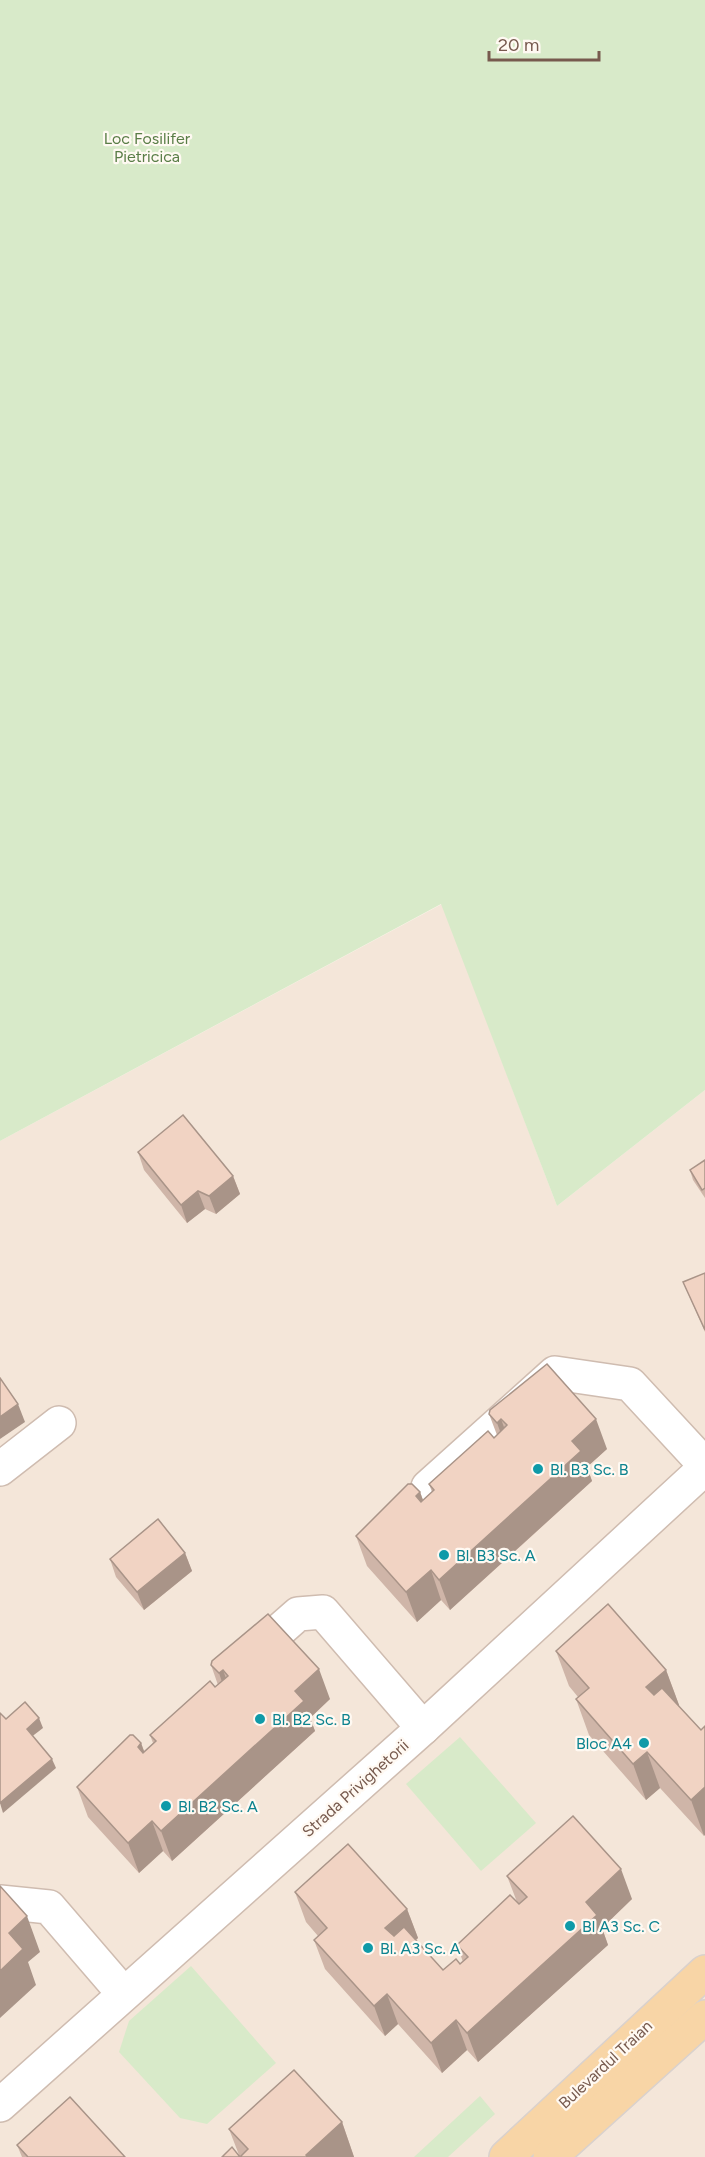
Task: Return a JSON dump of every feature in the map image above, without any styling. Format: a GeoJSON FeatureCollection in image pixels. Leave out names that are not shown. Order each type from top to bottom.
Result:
{"type":"FeatureCollection","features":[{"type":"Feature","properties":{"kind":"main road","name":"Bulevardul Traian"},"geometry":{"type":"LineString","coordinates":[[506,2157],[705,1972]]}},
{"type":"Feature","properties":{"kind":"main road","name":"Bulevardul Traian"},"geometry":{"type":"LineString","coordinates":[[550,2157],[705,2017]]}},
{"type":"Feature","properties":{"kind":"street"},"geometry":{"type":"LineString","coordinates":[[428,1487],[555,1372],[630,1384],[705,1466]]}},
{"type":"Feature","properties":{"kind":"street"},"geometry":{"type":"LineString","coordinates":[[0,1469],[59,1423]]}},
{"type":"Feature","properties":{"kind":"street","name":"Strada Privighetorii"},"geometry":{"type":"LineString","coordinates":[[0,2105],[423,1728],[705,1466]]}},
{"type":"Feature","properties":{"kind":"street"},"geometry":{"type":"LineString","coordinates":[[222,1681],[298,1614],[323,1612],[423,1728]]}},
{"type":"Feature","properties":{"kind":"street"},"geometry":{"type":"LineString","coordinates":[[0,1902],[48,1907],[123,1993]]}},
{"type":"Feature","properties":{"kind":"shaded area"},"geometry":{"type":"Polygon","coordinates":[[[442,904],[557,1206],[705,1090],[705,2157],[0,2157],[0,1141],[442,904]]]}},
{"type":"Feature","properties":{"kind":"green space","name":"Loc Fosilifer Pietricica"},"geometry":{"type":"Polygon","coordinates":[[[0,0],[705,0],[705,1090],[557,1206],[441,904],[0,1141],[0,0]]]}},
{"type":"Feature","properties":{"kind":"green space"},"geometry":{"type":"Polygon","coordinates":[[[460,1737],[536,1823],[481,1871],[406,1784],[460,1737]]]}},
{"type":"Feature","properties":{"kind":"green space"},"geometry":{"type":"Polygon","coordinates":[[[191,1966],[276,2063],[207,2124],[180,2118],[119,2052],[129,2021],[191,1966]]]}},
{"type":"Feature","properties":{"kind":"green space"},"geometry":{"type":"Polygon","coordinates":[[[480,2096],[495,2114],[448,2157],[414,2157],[480,2096]]]}},
{"type":"Feature","properties":{"kind":"building"},"geometry":{"type":"Polygon","coordinates":[[[183,1115],[233,1176],[209,1196],[198,1191],[181,1205],[138,1152],[183,1115]]]}},
{"type":"Feature","properties":{"kind":"building"},"geometry":{"type":"Polygon","coordinates":[[[705,1160],[705,1188],[702,1190],[690,1170],[705,1160]]]}},
{"type":"Feature","properties":{"kind":"building"},"geometry":{"type":"Polygon","coordinates":[[[705,1273],[705,1330],[683,1282],[705,1273]]]}},
{"type":"Feature","properties":{"kind":"building"},"geometry":{"type":"Polygon","coordinates":[[[547,1364],[596,1419],[572,1441],[581,1451],[439,1580],[431,1570],[406,1592],[356,1536],[408,1484],[412,1484],[420,1492],[416,1496],[421,1502],[434,1490],[429,1484],[488,1431],[494,1438],[507,1425],[501,1419],[497,1423],[489,1414],[490,1410],[547,1364]]]}},
{"type":"Feature","properties":{"kind":"building"},"geometry":{"type":"Polygon","coordinates":[[[0,1378],[18,1404],[0,1417],[0,1378]]]}},
{"type":"Feature","properties":{"kind":"building"},"geometry":{"type":"Polygon","coordinates":[[[158,1519],[185,1553],[137,1592],[110,1559],[158,1519]]]}},
{"type":"Feature","properties":{"kind":"building","name":"Bloc A4"},"geometry":{"type":"Polygon","coordinates":[[[608,1604],[666,1670],[646,1687],[654,1695],[662,1688],[701,1730],[705,1726],[705,1787],[691,1800],[647,1752],[633,1764],[576,1699],[589,1688],[556,1651],[608,1604]]]}},
{"type":"Feature","properties":{"kind":"building"},"geometry":{"type":"Polygon","coordinates":[[[268,1614],[319,1669],[295,1691],[304,1701],[161,1831],[152,1821],[128,1843],[77,1787],[130,1735],[141,1743],[138,1747],[143,1753],[156,1741],[150,1735],[210,1681],[215,1687],[228,1676],[223,1670],[219,1673],[211,1665],[212,1661],[268,1614]]]}},
{"type":"Feature","properties":{"kind":"building"},"geometry":{"type":"Polygon","coordinates":[[[25,1702],[39,1718],[27,1729],[52,1759],[0,1803],[0,1713],[6,1719],[25,1702]]]}},
{"type":"Feature","properties":{"kind":"building"},"geometry":{"type":"Polygon","coordinates":[[[573,1816],[621,1869],[586,1902],[597,1915],[467,2033],[456,2020],[431,2043],[387,1994],[374,2006],[314,1940],[327,1928],[295,1892],[348,1844],[407,1909],[385,1928],[394,1936],[404,1927],[443,1970],[456,1959],[460,1964],[468,1957],[457,1945],[510,1895],[519,1904],[527,1897],[507,1876],[573,1816]]]}},
{"type":"Feature","properties":{"kind":"building"},"geometry":{"type":"Polygon","coordinates":[[[0,1886],[27,1916],[9,1933],[23,1949],[0,1971],[0,1886]]]}},
{"type":"Feature","properties":{"kind":"building"},"geometry":{"type":"Polygon","coordinates":[[[294,2070],[342,2122],[306,2155],[308,2157],[240,2157],[248,2149],[229,2129],[294,2070]]]}},
{"type":"Feature","properties":{"kind":"building"},"geometry":{"type":"Polygon","coordinates":[[[70,2097],[125,2157],[28,2157],[17,2145],[70,2097]]]}},
{"type":"Feature","properties":{"kind":"building"},"geometry":{"type":"Polygon","coordinates":[[[232,2147],[240,2157],[222,2157],[232,2147]]]}},
{"type":"Feature","properties":{"kind":"place","name":"Bl. B3 Sc. B"},"geometry":{"type":"Point","coordinates":[538,1469]}},
{"type":"Feature","properties":{"kind":"place","name":"Bl. B3 Sc. A"},"geometry":{"type":"Point","coordinates":[444,1555]}},
{"type":"Feature","properties":{"kind":"place","name":"Bl. B2 Sc. B"},"geometry":{"type":"Point","coordinates":[260,1719]}},
{"type":"Feature","properties":{"kind":"place","name":"Bloc A4"},"geometry":{"type":"Point","coordinates":[644,1743]}},
{"type":"Feature","properties":{"kind":"place","name":"Bl. B2 Sc. A"},"geometry":{"type":"Point","coordinates":[166,1806]}},
{"type":"Feature","properties":{"kind":"place","name":"Bl A3 Sc. C"},"geometry":{"type":"Point","coordinates":[570,1926]}},
{"type":"Feature","properties":{"kind":"place","name":"Bl. A3 Sc. A"},"geometry":{"type":"Point","coordinates":[368,1948]}}]}
